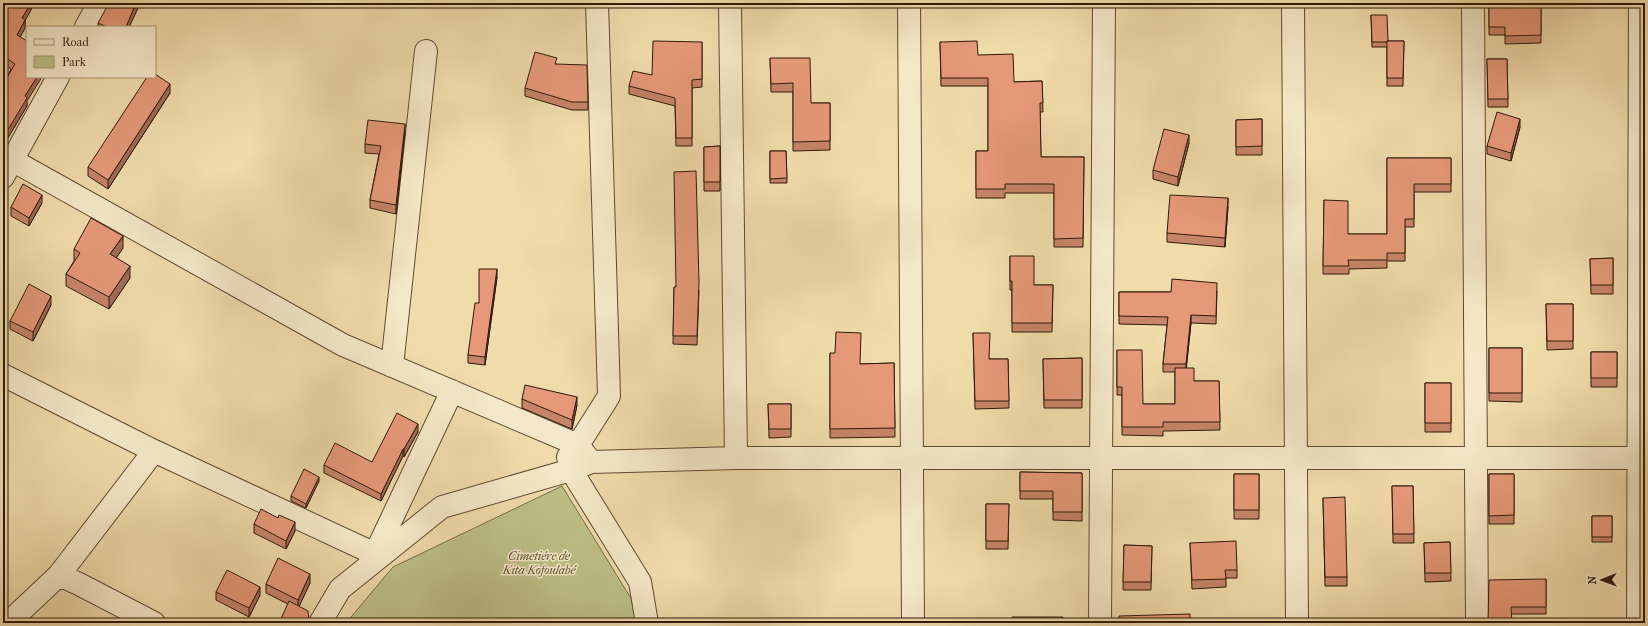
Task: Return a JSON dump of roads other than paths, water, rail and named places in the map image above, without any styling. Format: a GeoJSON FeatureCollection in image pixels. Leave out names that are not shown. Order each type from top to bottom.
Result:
{"type":"FeatureCollection","features":[{"type":"Feature","properties":{"kind":"street"},"geometry":{"type":"LineString","coordinates":[[87,26],[99,3]]}},
{"type":"Feature","properties":{"kind":"street"},"geometry":{"type":"LineString","coordinates":[[576,454],[609,396],[597,3]]}},
{"type":"Feature","properties":{"kind":"street"},"geometry":{"type":"LineString","coordinates":[[730,3],[736,458]]}},
{"type":"Feature","properties":{"kind":"street"},"geometry":{"type":"LineString","coordinates":[[909,3],[913,623]]}},
{"type":"Feature","properties":{"kind":"street"},"geometry":{"type":"LineString","coordinates":[[1100,623],[1104,3]]}},
{"type":"Feature","properties":{"kind":"street"},"geometry":{"type":"LineString","coordinates":[[1293,3],[1296,623]]}},
{"type":"Feature","properties":{"kind":"street"},"geometry":{"type":"LineString","coordinates":[[1473,3],[1477,623]]}},
{"type":"Feature","properties":{"kind":"street"},"geometry":{"type":"LineString","coordinates":[[1638,623],[1641,458],[1640,3]]}},
{"type":"Feature","properties":{"kind":"street"},"geometry":{"type":"LineString","coordinates":[[392,366],[426,51]]}},
{"type":"Feature","properties":{"kind":"street"},"geometry":{"type":"LineString","coordinates":[[57,78],[6,164],[342,345],[452,391],[576,454],[640,582],[648,623]]}},
{"type":"Feature","properties":{"kind":"street"},"geometry":{"type":"LineString","coordinates":[[3,375],[154,451],[375,554]]}},
{"type":"Feature","properties":{"kind":"street"},"geometry":{"type":"LineString","coordinates":[[320,623],[340,589],[375,554],[452,391]]}},
{"type":"Feature","properties":{"kind":"street"},"geometry":{"type":"LineString","coordinates":[[8,623],[59,575],[154,451]]}},
{"type":"Feature","properties":{"kind":"street"},"geometry":{"type":"LineString","coordinates":[[340,589],[442,507],[576,454],[736,458],[1641,458]]}},
{"type":"Feature","properties":{"kind":"street"},"geometry":{"type":"LineString","coordinates":[[59,575],[154,623]]}},
{"type":"Feature","properties":{"kind":"park label","name":"Cimetiére de Kita Kofoulabé"},"geometry":{"type":"Point","coordinates":[539,563]}}]}
